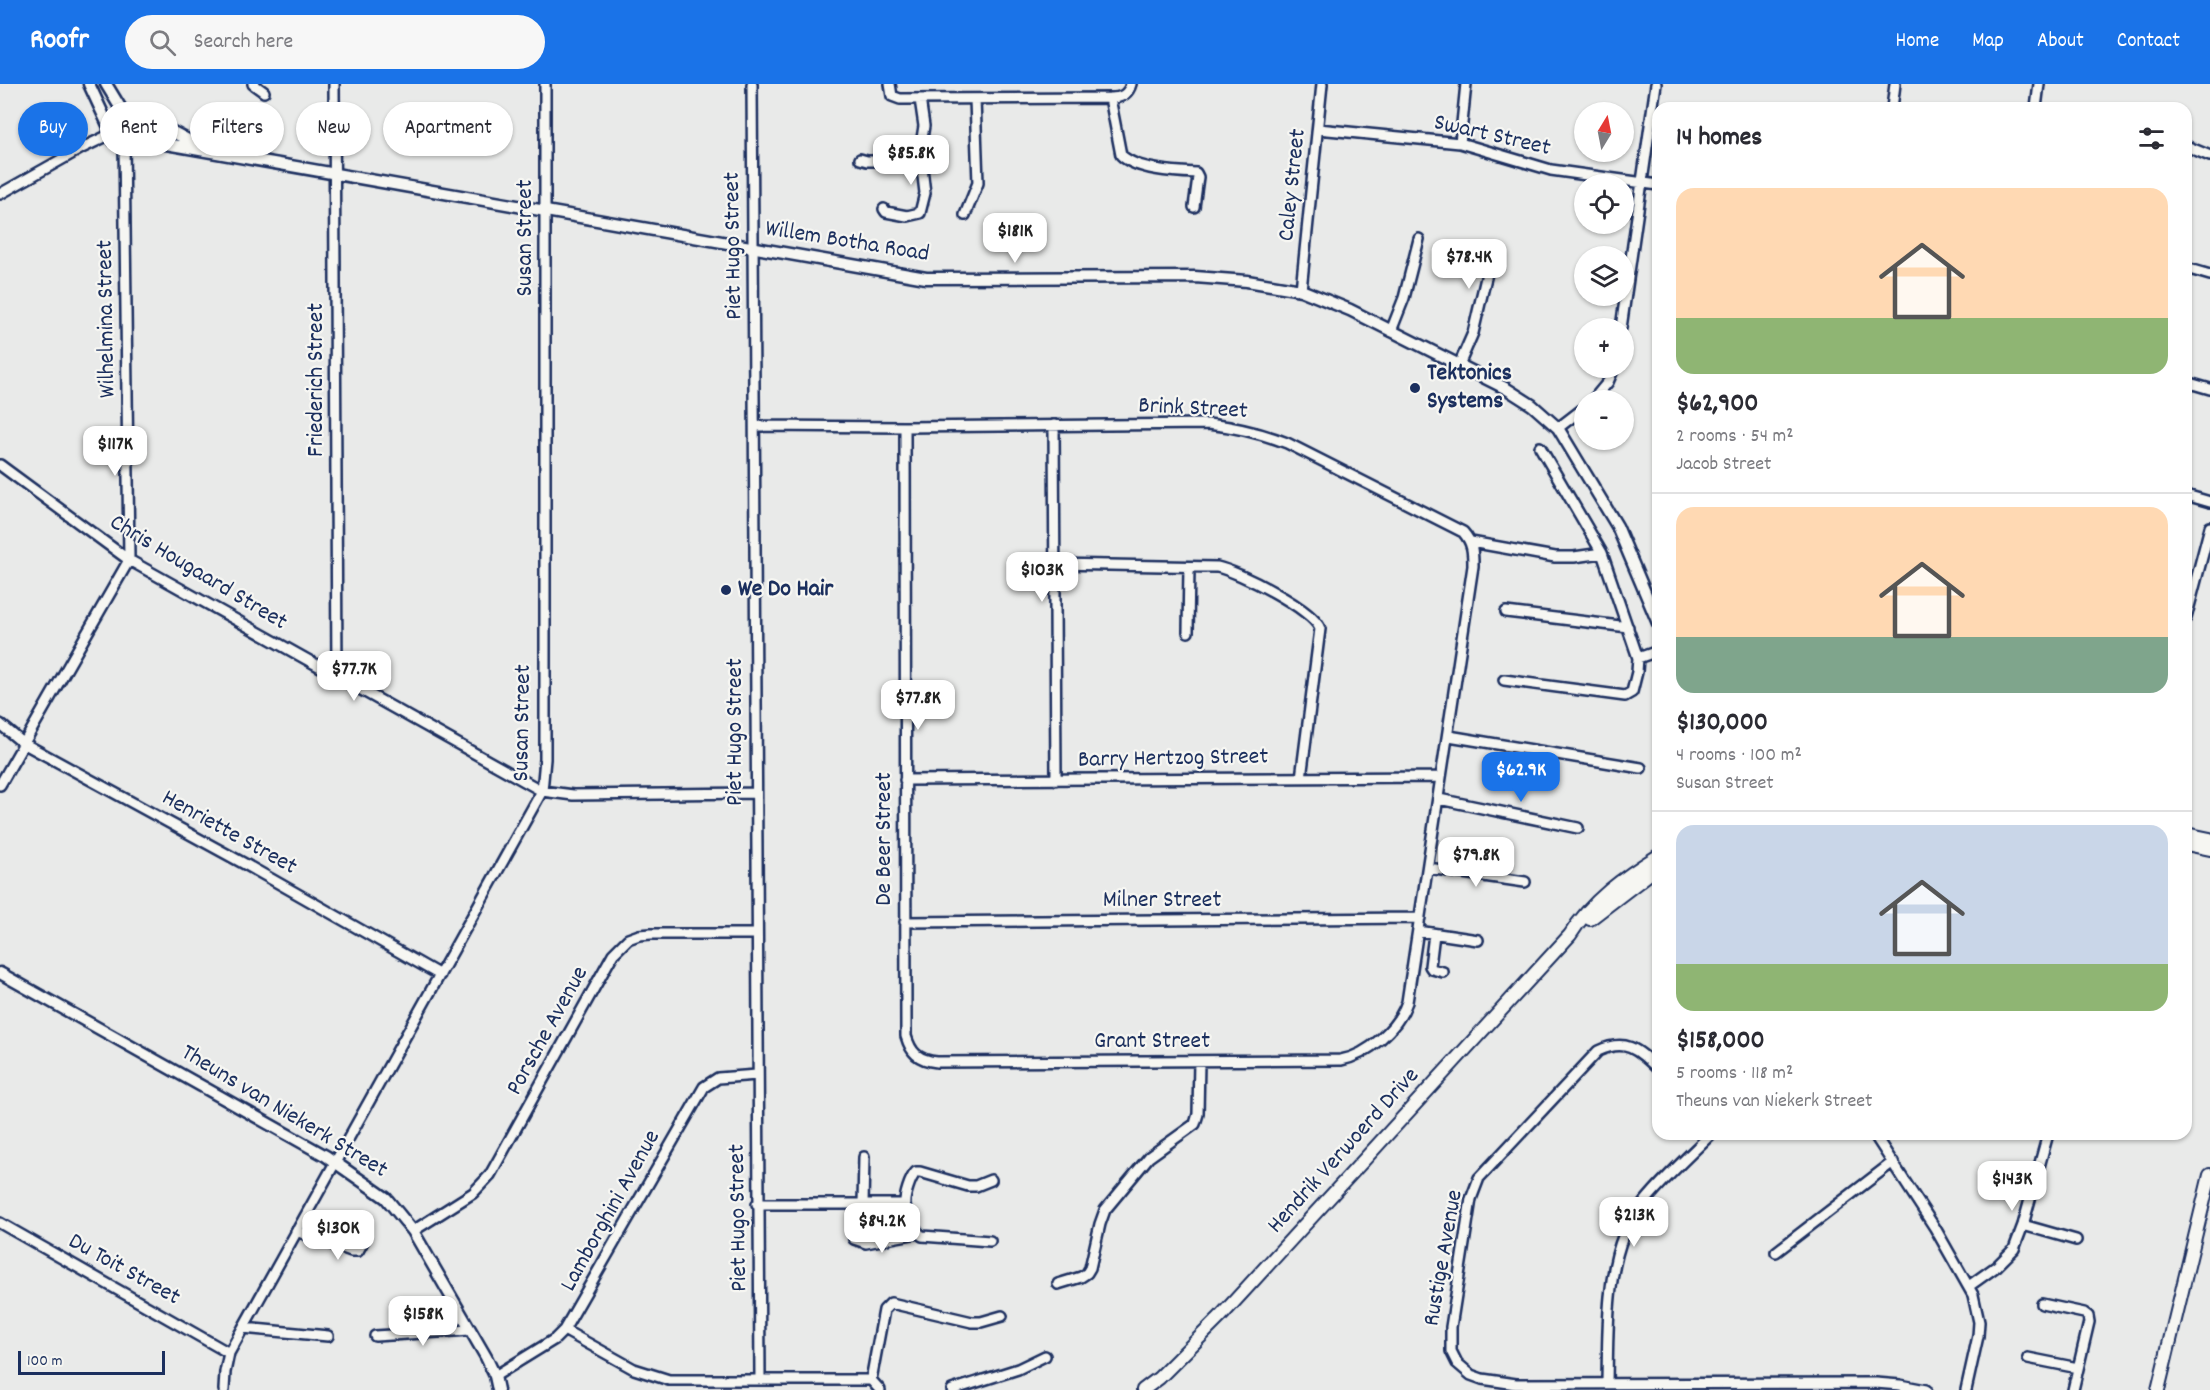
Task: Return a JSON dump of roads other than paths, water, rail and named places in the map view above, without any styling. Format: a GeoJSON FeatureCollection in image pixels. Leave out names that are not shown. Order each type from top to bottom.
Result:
{"type":"FeatureCollection","features":[{"type":"Feature","properties":{"kind":"main road"},"geometry":{"type":"LineString","coordinates":[[2192,835],[2210,839]]}},
{"type":"Feature","properties":{"kind":"main road"},"geometry":{"type":"LineString","coordinates":[[2192,845],[2210,849]]}},
{"type":"Feature","properties":{"kind":"main road","name":"Hendrik Verwoerd Drive"},"geometry":{"type":"LineString","coordinates":[[1143,1390],[1159,1378],[1220,1317],[1570,935],[1581,918],[1618,882],[1652,860]]}},
{"type":"Feature","properties":{"kind":"main road","name":"Hendrik Verwoerd Drive"},"geometry":{"type":"LineString","coordinates":[[1570,935],[1652,872]]}},
{"type":"Feature","properties":{"kind":"main road"},"geometry":{"type":"LineString","coordinates":[[2158,1390],[2210,1175]]}},
{"type":"Feature","properties":{"kind":"street"},"geometry":{"type":"LineString","coordinates":[[89,84],[100,110]]}},
{"type":"Feature","properties":{"kind":"street"},"geometry":{"type":"LineString","coordinates":[[105,84],[117,102]]}},
{"type":"Feature","properties":{"kind":"street"},"geometry":{"type":"LineString","coordinates":[[254,84],[264,92]]}},
{"type":"Feature","properties":{"kind":"street","name":"Friederich Street"},"geometry":{"type":"LineString","coordinates":[[334,84],[337,676]]}},
{"type":"Feature","properties":{"kind":"street","name":"Susan Street"},"geometry":{"type":"LineString","coordinates":[[225,1390],[225,1372],[229,1353],[542,791],[545,759],[545,84]]}},
{"type":"Feature","properties":{"kind":"street","name":"Piet Hugo Street"},"geometry":{"type":"LineString","coordinates":[[752,84],[756,426],[755,793],[760,1380]]}},
{"type":"Feature","properties":{"kind":"street"},"geometry":{"type":"LineString","coordinates":[[890,84],[891,92],[896,98],[920,99],[1110,98],[1121,97],[1128,92],[1131,84]]}},
{"type":"Feature","properties":{"kind":"street","name":"Caley Street"},"geometry":{"type":"LineString","coordinates":[[1301,290],[1322,84]]}},
{"type":"Feature","properties":{"kind":"street"},"geometry":{"type":"LineString","coordinates":[[1460,143],[1466,84]]}},
{"type":"Feature","properties":{"kind":"street"},"geometry":{"type":"LineString","coordinates":[[1653,102],[1656,84]]}},
{"type":"Feature","properties":{"kind":"street"},"geometry":{"type":"LineString","coordinates":[[1893,102],[1895,84]]}},
{"type":"Feature","properties":{"kind":"street"},"geometry":{"type":"LineString","coordinates":[[2037,102],[2039,84]]}},
{"type":"Feature","properties":{"kind":"street"},"geometry":{"type":"LineString","coordinates":[[1110,98],[1121,155],[1128,161],[1155,169],[1196,173],[1198,177],[1194,207]]}},
{"type":"Feature","properties":{"kind":"street"},"geometry":{"type":"LineString","coordinates":[[884,209],[886,212],[907,216],[920,213],[925,193],[920,151],[924,126],[920,99]]}},
{"type":"Feature","properties":{"kind":"street"},"geometry":{"type":"LineString","coordinates":[[965,215],[978,183],[975,99]]}},
{"type":"Feature","properties":{"kind":"street"},"geometry":{"type":"LineString","coordinates":[[1622,318],[1652,110]]}},
{"type":"Feature","properties":{"kind":"street","name":"Swart Street"},"geometry":{"type":"LineString","coordinates":[[1318,129],[1460,143],[1551,170],[1652,183]]}},
{"type":"Feature","properties":{"kind":"street"},"geometry":{"type":"LineString","coordinates":[[0,194],[100,137]]}},
{"type":"Feature","properties":{"kind":"street"},"geometry":{"type":"LineString","coordinates":[[2192,148],[2210,156]]}},
{"type":"Feature","properties":{"kind":"street"},"geometry":{"type":"LineString","coordinates":[[860,159],[902,161],[920,151]]}},
{"type":"Feature","properties":{"kind":"street","name":"Wilhelmina Street"},"geometry":{"type":"LineString","coordinates":[[128,156],[129,560]]}},
{"type":"Feature","properties":{"kind":"street","name":"Willem Botha Road"},"geometry":{"type":"LineString","coordinates":[[238,156],[546,213],[931,279],[1195,277],[1247,280],[1301,290],[1350,310],[1507,389],[1532,405],[1558,428],[1617,526],[1652,609]]}},
{"type":"Feature","properties":{"kind":"street"},"geometry":{"type":"LineString","coordinates":[[1391,331],[1404,298],[1419,239]]}},
{"type":"Feature","properties":{"kind":"street"},"geometry":{"type":"LineString","coordinates":[[1459,365],[1473,333],[1492,252]]}},
{"type":"Feature","properties":{"kind":"street"},"geometry":{"type":"LineString","coordinates":[[2192,270],[2210,275]]}},
{"type":"Feature","properties":{"kind":"street"},"geometry":{"type":"LineString","coordinates":[[2192,384],[2210,389]]}},
{"type":"Feature","properties":{"kind":"street"},"geometry":{"type":"LineString","coordinates":[[1558,428],[1574,416]]}},
{"type":"Feature","properties":{"kind":"street","name":"Brink Street"},"geometry":{"type":"LineString","coordinates":[[756,426],[1208,424],[1259,433],[1287,443],[1463,532],[1471,542]]}},
{"type":"Feature","properties":{"kind":"street"},"geometry":{"type":"LineString","coordinates":[[1054,425],[1056,780]]}},
{"type":"Feature","properties":{"kind":"street","name":"De Beer Street"},"geometry":{"type":"LineString","coordinates":[[904,427],[906,1036]]}},
{"type":"Feature","properties":{"kind":"street"},"geometry":{"type":"LineString","coordinates":[[1504,680],[1625,696],[1632,692],[1635,684],[1638,658],[1602,553],[1540,447]]}},
{"type":"Feature","properties":{"kind":"street","name":"Chris Hougaard Street"},"geometry":{"type":"LineString","coordinates":[[0,465],[129,560],[542,791],[566,795],[755,793]]}},
{"type":"Feature","properties":{"kind":"street"},"geometry":{"type":"LineString","coordinates":[[2192,497],[2210,502]]}},
{"type":"Feature","properties":{"kind":"street"},"geometry":{"type":"LineString","coordinates":[[2192,592],[2210,527]]}},
{"type":"Feature","properties":{"kind":"street"},"geometry":{"type":"LineString","coordinates":[[1478,940],[1418,931],[1473,566],[1471,542],[1555,556],[1574,557],[1602,553]]}},
{"type":"Feature","properties":{"kind":"street"},"geometry":{"type":"LineString","coordinates":[[0,785],[129,560]]}},
{"type":"Feature","properties":{"kind":"street"},"geometry":{"type":"LineString","coordinates":[[1055,564],[1217,567],[1234,572],[1305,611],[1319,624],[1320,629],[1301,778]]}},
{"type":"Feature","properties":{"kind":"street"},"geometry":{"type":"LineString","coordinates":[[1188,632],[1189,567]]}},
{"type":"Feature","properties":{"kind":"street"},"geometry":{"type":"LineString","coordinates":[[1506,612],[1628,627]]}},
{"type":"Feature","properties":{"kind":"street"},"geometry":{"type":"LineString","coordinates":[[1638,658],[1652,653]]}},
{"type":"Feature","properties":{"kind":"street","name":"Henriette Street"},"geometry":{"type":"LineString","coordinates":[[0,724],[23,743],[243,863],[440,975]]}},
{"type":"Feature","properties":{"kind":"street"},"geometry":{"type":"LineString","coordinates":[[1449,736],[1641,768]]}},
{"type":"Feature","properties":{"kind":"street","name":"Barry Hertzog Street"},"geometry":{"type":"LineString","coordinates":[[905,780],[1441,777]]}},
{"type":"Feature","properties":{"kind":"street"},"geometry":{"type":"LineString","coordinates":[[1439,799],[1578,828]]}},
{"type":"Feature","properties":{"kind":"street"},"geometry":{"type":"LineString","coordinates":[[1428,868],[1525,882]]}},
{"type":"Feature","properties":{"kind":"street","name":"Milner Street"},"geometry":{"type":"LineString","coordinates":[[905,922],[1420,918]]}},
{"type":"Feature","properties":{"kind":"street","name":"Grant Street"},"geometry":{"type":"LineString","coordinates":[[906,1036],[912,1052],[918,1057],[937,1062],[1341,1060],[1351,1058],[1369,1049],[1398,1020],[1407,1002],[1418,931]]}},
{"type":"Feature","properties":{"kind":"street","name":"Porsche Avenue"},"geometry":{"type":"LineString","coordinates":[[413,1231],[473,1193],[490,1175],[620,945],[628,939],[651,933],[757,934]]}},
{"type":"Feature","properties":{"kind":"street"},"geometry":{"type":"LineString","coordinates":[[1434,934],[1430,966],[1432,969],[1443,972]]}},
{"type":"Feature","properties":{"kind":"street","name":"Theuns van Niekerk Street"},"geometry":{"type":"LineString","coordinates":[[0,973],[334,1162],[386,1198],[413,1231],[470,1330],[496,1386]]}},
{"type":"Feature","properties":{"kind":"street","name":"Rustige Avenue"},"geometry":{"type":"LineString","coordinates":[[1652,1063],[1630,1046],[1615,1045],[1598,1051],[1479,1178],[1473,1191],[1467,1223],[1450,1336],[1451,1351],[1457,1363],[1471,1375],[1498,1382],[1548,1385],[1876,1383],[1926,1390]]}},
{"type":"Feature","properties":{"kind":"street"},"geometry":{"type":"LineString","coordinates":[[1058,1284],[1087,1273],[1105,1210],[1149,1157],[1194,1124],[1198,1114],[1199,1061]]}},
{"type":"Feature","properties":{"kind":"street","name":"Lamborghini Avenue"},"geometry":{"type":"LineString","coordinates":[[496,1386],[564,1330],[698,1094],[718,1078],[757,1076]]}},
{"type":"Feature","properties":{"kind":"street"},"geometry":{"type":"LineString","coordinates":[[1607,1383],[1611,1296],[1624,1234],[1633,1218],[1662,1184],[1705,1140]]}},
{"type":"Feature","properties":{"kind":"street"},"geometry":{"type":"LineString","coordinates":[[1878,1140],[1935,1228],[1969,1286],[1976,1308],[1978,1329],[1966,1390]]}},
{"type":"Feature","properties":{"kind":"street"},"geometry":{"type":"LineString","coordinates":[[1969,1286],[2014,1249],[2046,1140]]}},
{"type":"Feature","properties":{"kind":"street"},"geometry":{"type":"LineString","coordinates":[[863,1204],[864,1157]]}},
{"type":"Feature","properties":{"kind":"street"},"geometry":{"type":"LineString","coordinates":[[1776,1252],[1893,1162]]}},
{"type":"Feature","properties":{"kind":"street"},"geometry":{"type":"LineString","coordinates":[[918,1233],[904,1204],[911,1178],[916,1172],[968,1186],[976,1186],[992,1180]]}},
{"type":"Feature","properties":{"kind":"street"},"geometry":{"type":"LineString","coordinates":[[758,1204],[904,1204]]}},
{"type":"Feature","properties":{"kind":"street","name":"Du Toit Street"},"geometry":{"type":"LineString","coordinates":[[0,1223],[229,1353]]}},
{"type":"Feature","properties":{"kind":"street"},"geometry":{"type":"LineString","coordinates":[[2023,1225],[2076,1240]]}},
{"type":"Feature","properties":{"kind":"street"},"geometry":{"type":"LineString","coordinates":[[296,1231],[351,1251],[358,1251],[364,1240]]}},
{"type":"Feature","properties":{"kind":"street"},"geometry":{"type":"LineString","coordinates":[[854,1239],[866,1243],[918,1233],[928,1238],[990,1241]]}},
{"type":"Feature","properties":{"kind":"street"},"geometry":{"type":"LineString","coordinates":[[871,1380],[884,1310],[891,1303],[976,1323],[1002,1316]]}},
{"type":"Feature","properties":{"kind":"street"},"geometry":{"type":"LineString","coordinates":[[2042,1304],[2084,1313],[2088,1316],[2089,1322],[2073,1390]]}},
{"type":"Feature","properties":{"kind":"street"},"geometry":{"type":"LineString","coordinates":[[243,1328],[328,1336]]}},
{"type":"Feature","properties":{"kind":"street"},"geometry":{"type":"LineString","coordinates":[[375,1336],[470,1330]]}},
{"type":"Feature","properties":{"kind":"street"},"geometry":{"type":"LineString","coordinates":[[564,1330],[650,1376],[681,1381],[871,1380],[880,1390]]}},
{"type":"Feature","properties":{"kind":"street"},"geometry":{"type":"LineString","coordinates":[[952,1390],[1018,1369],[1044,1356]]}},
{"type":"Feature","properties":{"kind":"street"},"geometry":{"type":"LineString","coordinates":[[2028,1358],[2078,1368]]}},
{"type":"Feature","properties":{"kind":"place","name":"Tektonics Systems"},"geometry":{"type":"Point","coordinates":[1415,388]}},
{"type":"Feature","properties":{"kind":"place","name":"We Do Hair"},"geometry":{"type":"Point","coordinates":[726,590]}}]}
